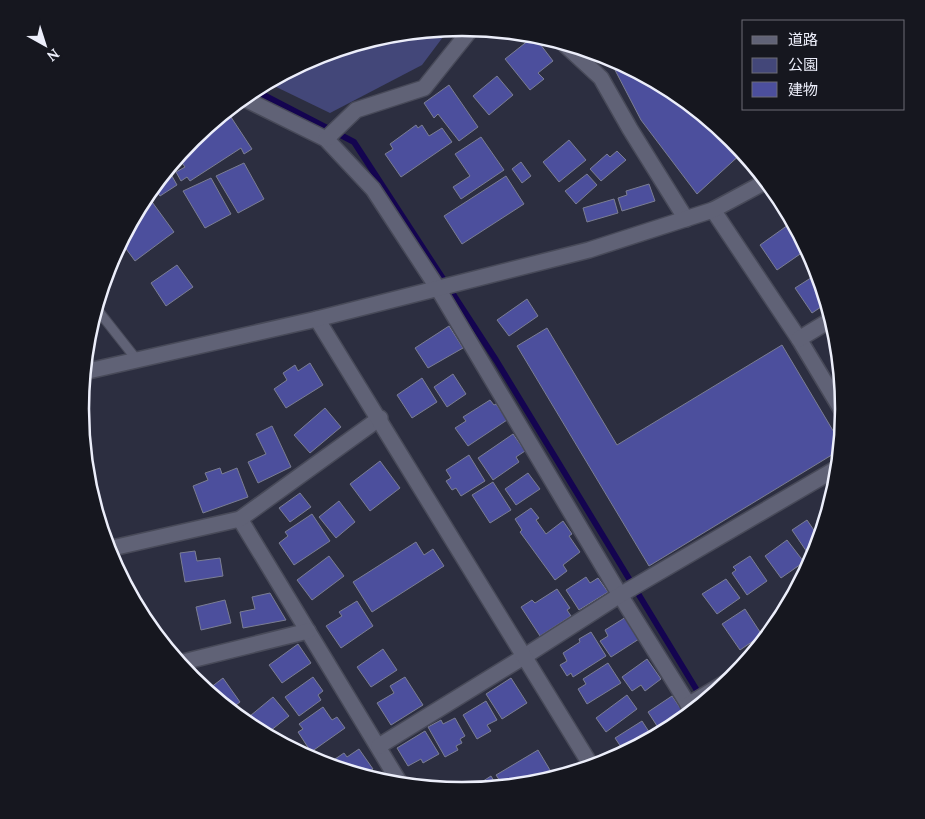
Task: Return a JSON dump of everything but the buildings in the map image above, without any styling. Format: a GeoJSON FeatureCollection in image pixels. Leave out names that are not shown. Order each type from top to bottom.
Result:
{"type":"FeatureCollection","features":[{"type":"Feature","properties":{"kind":"street"},"geometry":{"type":"LineString","coordinates":[[326,139],[356,110],[424,88],[465,36]]}},
{"type":"Feature","properties":{"kind":"street"},"geometry":{"type":"LineString","coordinates":[[575,54],[602,78],[630,129],[686,219]]}},
{"type":"Feature","properties":{"kind":"street"},"geometry":{"type":"LineString","coordinates":[[251,102],[326,139],[373,189],[437,287],[689,707]]}},
{"type":"Feature","properties":{"kind":"street"},"geometry":{"type":"LineString","coordinates":[[91,370],[317,319],[437,287],[589,250],[713,210],[761,185]]}},
{"type":"Feature","properties":{"kind":"street"},"geometry":{"type":"LineString","coordinates":[[713,210],[799,339],[836,400]]}},
{"type":"Feature","properties":{"kind":"street"},"geometry":{"type":"LineString","coordinates":[[317,319],[380,418],[588,761]]}},
{"type":"Feature","properties":{"kind":"street"},"geometry":{"type":"LineString","coordinates":[[799,339],[825,323]]}},
{"type":"Feature","properties":{"kind":"street"},"geometry":{"type":"LineString","coordinates":[[116,547],[240,519],[380,418]]}},
{"type":"Feature","properties":{"kind":"street"},"geometry":{"type":"LineString","coordinates":[[379,746],[620,595],[831,472]]}},
{"type":"Feature","properties":{"kind":"street"},"geometry":{"type":"LineString","coordinates":[[240,519],[397,777]]}},
{"type":"Feature","properties":{"kind":"street"},"geometry":{"type":"LineString","coordinates":[[187,661],[308,631]]}},
{"type":"Feature","properties":{"kind":"lane"},"geometry":{"type":"LineString","coordinates":[[102,315],[137,360]]}},
{"type":"Feature","properties":{"kind":"green space"},"geometry":{"type":"Polygon","coordinates":[[[443,37],[422,65],[330,113],[275,86],[320,65],[366,49],[414,39],[443,37]]]}},
{"type":"Feature","properties":{"kind":"waterway"},"geometry":{"type":"LineString","coordinates":[[262,94],[354,142],[496,360],[701,697]]}}]}
